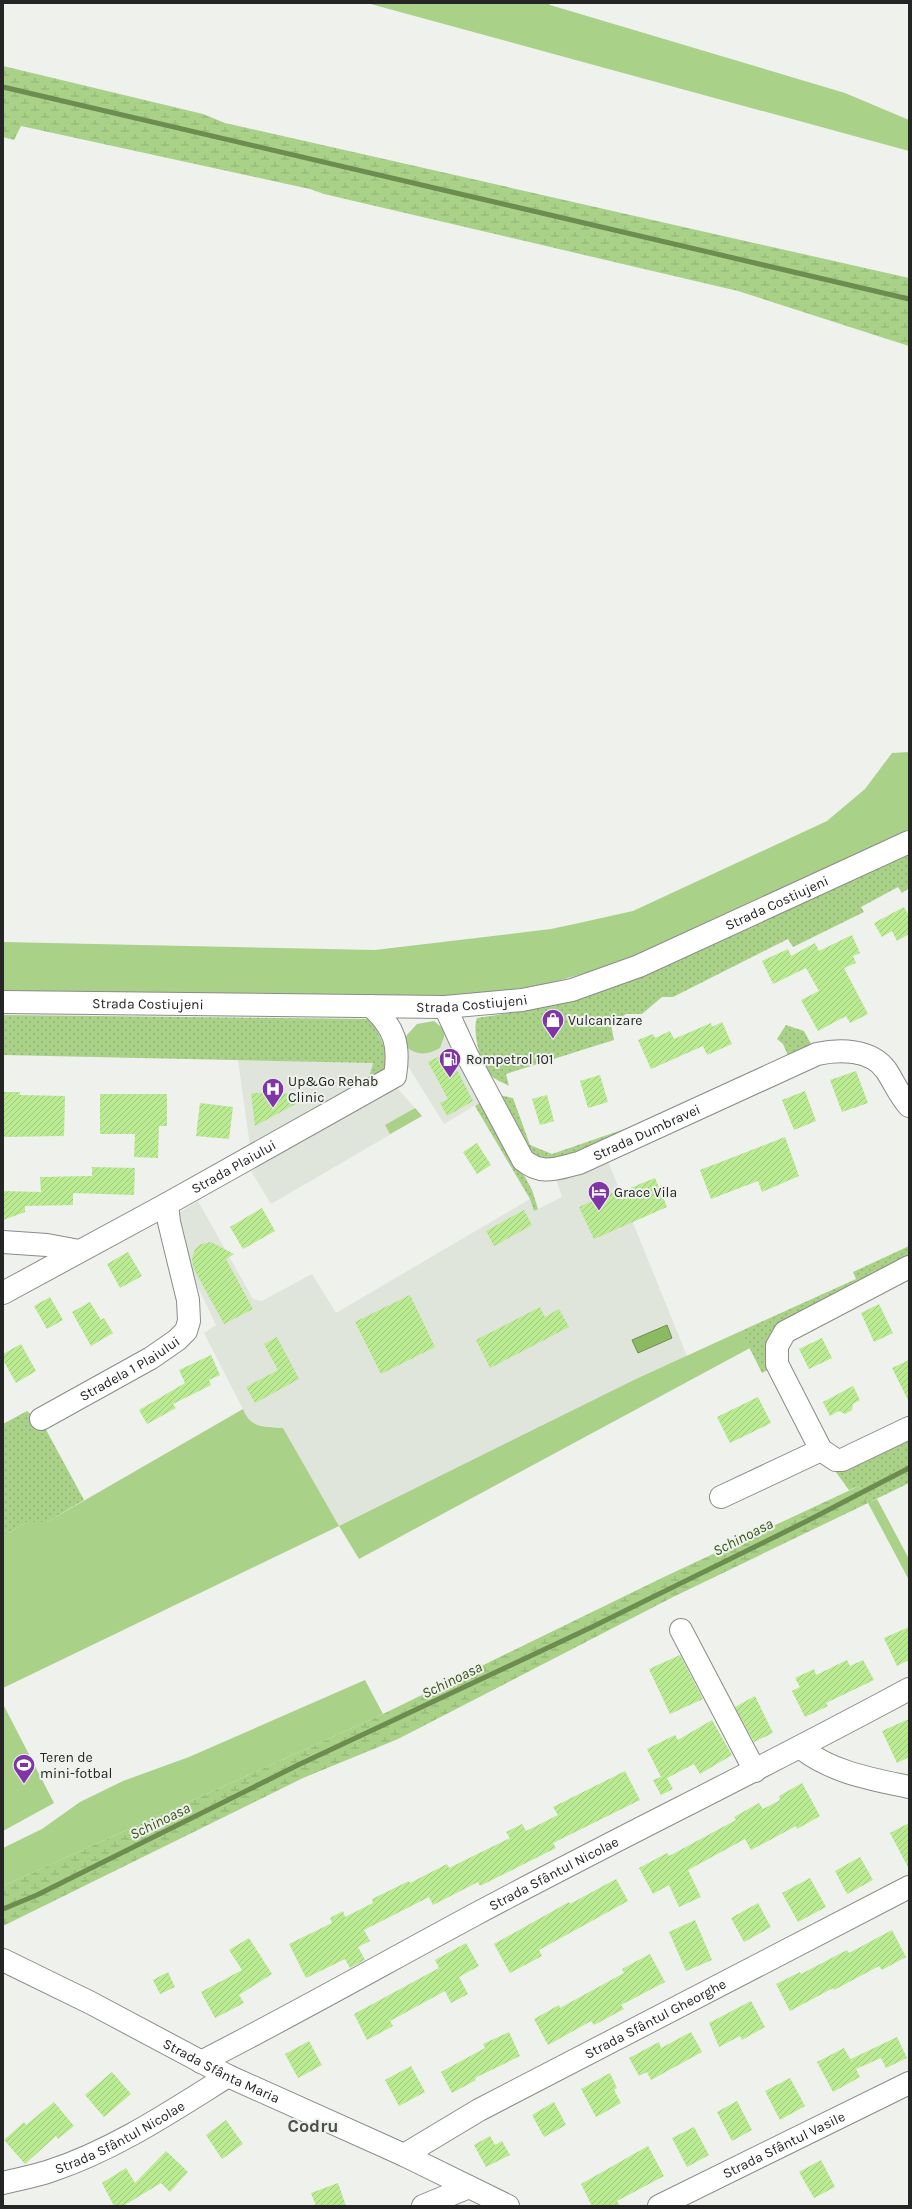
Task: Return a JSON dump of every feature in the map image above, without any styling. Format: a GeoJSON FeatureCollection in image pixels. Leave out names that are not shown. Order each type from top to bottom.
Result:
{"type":"FeatureCollection","features":[{"type":"Feature","properties":{"kind":"street","name":"Strada Costiujeni"},"geometry":{"type":"LineString","coordinates":[[3,1002],[445,1007],[522,1000],[572,990],[639,966],[909,842]]}},
{"type":"Feature","properties":{"kind":"street","name":"Strada Plaiului"},"geometry":{"type":"LineString","coordinates":[[3,1293],[167,1204],[395,1076],[398,1049],[395,1037],[381,1015],[371,1006]]}},
{"type":"Feature","properties":{"kind":"street","name":"Strada Dumbravei"},"geometry":{"type":"LineString","coordinates":[[445,1007],[468,1057],[523,1160],[531,1167],[543,1170],[579,1162],[817,1054],[849,1051],[870,1057],[885,1068],[900,1096],[909,1106]]}},
{"type":"Feature","properties":{"kind":"street","name":"Stradela 1 Plaiului"},"geometry":{"type":"LineString","coordinates":[[42,1419],[151,1358],[178,1340],[186,1331],[189,1321],[188,1300],[168,1222],[167,1204]]}},
{"type":"Feature","properties":{"kind":"street"},"geometry":{"type":"LineString","coordinates":[[3,1242],[47,1245],[79,1251]]}},
{"type":"Feature","properties":{"kind":"street"},"geometry":{"type":"LineString","coordinates":[[909,1267],[785,1332],[777,1346],[777,1364],[821,1450],[836,1460],[842,1460],[909,1428]]}},
{"type":"Feature","properties":{"kind":"street"},"geometry":{"type":"LineString","coordinates":[[721,1497],[821,1450]]}},
{"type":"Feature","properties":{"kind":"street"},"geometry":{"type":"LineString","coordinates":[[681,1630],[755,1771]]}},
{"type":"Feature","properties":{"kind":"street","name":"Strada Sfântul Nicolae"},"geometry":{"type":"LineString","coordinates":[[201,2062],[306,2008],[474,1915],[801,1748],[909,1689]]}},
{"type":"Feature","properties":{"kind":"street"},"geometry":{"type":"LineString","coordinates":[[801,1748],[817,1760],[862,1777],[909,1787]]}},
{"type":"Feature","properties":{"kind":"street","name":"Strada Sfântul Gheorghe"},"geometry":{"type":"LineString","coordinates":[[404,2155],[479,2110],[909,1887]]}},
{"type":"Feature","properties":{"kind":"street","name":"Strada Sfânta Maria"},"geometry":{"type":"LineString","coordinates":[[3,1960],[91,2003],[228,2076],[404,2155],[508,2206]]}},
{"type":"Feature","properties":{"kind":"street","name":"Strada Sfântul Nicolae"},"geometry":{"type":"LineString","coordinates":[[3,2183],[51,2170],[112,2144],[167,2114],[228,2076]]}},
{"type":"Feature","properties":{"kind":"street","name":"Strada Sfântul Vasile"},"geometry":{"type":"LineString","coordinates":[[659,2206],[909,2083]]}},
{"type":"Feature","properties":{"kind":"street"},"geometry":{"type":"LineString","coordinates":[[424,2206],[469,2186]]}},
{"type":"Feature","properties":{"kind":"shaded area"},"geometry":{"type":"Polygon","coordinates":[[[446,1035],[484,1100],[444,1124],[403,1058],[405,1046],[446,1035]]]}},
{"type":"Feature","properties":{"kind":"shaded area"},"geometry":{"type":"Polygon","coordinates":[[[238,1060],[373,1063],[369,1078],[250,1146],[238,1060]]]}},
{"type":"Feature","properties":{"kind":"shaded area"},"geometry":{"type":"Polygon","coordinates":[[[397,1088],[422,1116],[271,1204],[251,1171],[397,1088]]]}},
{"type":"Feature","properties":{"kind":"shaded area"},"geometry":{"type":"Polygon","coordinates":[[[607,1159],[687,1356],[339,1526],[283,1428],[256,1425],[247,1417],[204,1333],[216,1325],[182,1253],[179,1213],[198,1201],[253,1299],[262,1301],[312,1274],[336,1313],[530,1199],[534,1211],[562,1197],[556,1179],[607,1159]]]}},
{"type":"Feature","properties":{"kind":"shaded area"},"geometry":{"type":"Polygon","coordinates":[[[667,1325],[672,1338],[638,1353],[632,1340],[667,1325]]]}},
{"type":"Feature","properties":{"kind":"green space"},"geometry":{"type":"Polygon","coordinates":[[[367,3],[548,3],[550,5],[845,93],[909,120],[909,151],[367,3]]]}},
{"type":"Feature","properties":{"kind":"green space"},"geometry":{"type":"Polygon","coordinates":[[[3,66],[203,114],[225,123],[909,278],[909,346],[738,291],[324,194],[310,189],[21,126],[14,140],[3,137],[3,66]]]}},
{"type":"Feature","properties":{"kind":"green space"},"geometry":{"type":"Polygon","coordinates":[[[909,752],[909,829],[660,946],[607,967],[539,986],[466,995],[345,997],[3,991],[3,942],[375,950],[551,929],[633,911],[827,821],[865,789],[892,753],[909,752]]]}},
{"type":"Feature","properties":{"kind":"green space"},"geometry":{"type":"Polygon","coordinates":[[[909,853],[909,888],[902,893],[898,887],[861,907],[864,912],[793,947],[788,939],[673,997],[662,997],[642,1014],[626,1014],[611,1025],[614,1040],[506,1074],[509,1086],[492,1077],[485,1068],[476,1038],[475,1030],[477,1018],[523,1011],[592,994],[909,853]]]}},
{"type":"Feature","properties":{"kind":"green space"},"geometry":{"type":"Polygon","coordinates":[[[3,1015],[370,1019],[377,1030],[386,1052],[387,1059],[386,1066],[383,1071],[369,1078],[373,1063],[3,1055],[3,1015]]]}},
{"type":"Feature","properties":{"kind":"green space"},"geometry":{"type":"Polygon","coordinates":[[[434,1021],[446,1031],[440,1048],[431,1052],[418,1053],[405,1046],[406,1036],[417,1024],[434,1021]]]}},
{"type":"Feature","properties":{"kind":"green space"},"geometry":{"type":"Polygon","coordinates":[[[786,1025],[804,1031],[813,1048],[789,1058],[783,1044],[777,1039],[786,1025]]]}},
{"type":"Feature","properties":{"kind":"green space"},"geometry":{"type":"Polygon","coordinates":[[[494,1094],[513,1098],[530,1145],[552,1154],[639,1124],[668,1110],[670,1115],[574,1160],[534,1160],[494,1094]]]}},
{"type":"Feature","properties":{"kind":"green space"},"geometry":{"type":"Polygon","coordinates":[[[484,1100],[532,1190],[538,1209],[534,1211],[530,1199],[475,1106],[484,1100]]]}},
{"type":"Feature","properties":{"kind":"green space"},"geometry":{"type":"Polygon","coordinates":[[[415,1108],[422,1116],[390,1134],[385,1125],[415,1108]]]}},
{"type":"Feature","properties":{"kind":"green space"},"geometry":{"type":"Polygon","coordinates":[[[909,1246],[909,1263],[807,1315],[770,1369],[762,1373],[741,1331],[856,1279],[853,1272],[909,1246]]]}},
{"type":"Feature","properties":{"kind":"green space"},"geometry":{"type":"Polygon","coordinates":[[[741,1331],[750,1348],[359,1559],[339,1526],[636,1379],[741,1331]]]}},
{"type":"Feature","properties":{"kind":"green space"},"geometry":{"type":"Polygon","coordinates":[[[243,1409],[246,1415],[254,1423],[264,1426],[283,1428],[339,1526],[3,1688],[3,1536],[27,1522],[47,1522],[243,1409]]]}},
{"type":"Feature","properties":{"kind":"green space"},"geometry":{"type":"Polygon","coordinates":[[[27,1411],[44,1426],[84,1500],[47,1522],[27,1522],[3,1536],[3,1424],[27,1411]]]}},
{"type":"Feature","properties":{"kind":"green space"},"geometry":{"type":"Polygon","coordinates":[[[909,1435],[909,1483],[868,1503],[859,1486],[849,1490],[830,1464],[909,1435]]]}},
{"type":"Feature","properties":{"kind":"green space"},"geometry":{"type":"Polygon","coordinates":[[[859,1486],[868,1503],[673,1597],[398,1739],[303,1778],[3,1926],[3,1886],[383,1714],[666,1576],[859,1486]]]}},
{"type":"Feature","properties":{"kind":"green space"},"geometry":{"type":"Polygon","coordinates":[[[877,1499],[909,1559],[909,1580],[868,1503],[877,1499]]]}},
{"type":"Feature","properties":{"kind":"green space"},"geometry":{"type":"Polygon","coordinates":[[[365,1680],[383,1714],[3,1886],[3,1848],[42,1829],[80,1802],[123,1781],[189,1757],[365,1680]]]}},
{"type":"Feature","properties":{"kind":"green space","name":"Teren de mini-fotbal"},"geometry":{"type":"Polygon","coordinates":[[[3,1704],[54,1803],[3,1831],[3,1704]]]}},
{"type":"Feature","properties":{"kind":"building"},"geometry":{"type":"Polygon","coordinates":[[[904,907],[909,916],[909,934],[897,941],[892,931],[882,937],[874,923],[904,907]]]}},
{"type":"Feature","properties":{"kind":"building"},"geometry":{"type":"Polygon","coordinates":[[[852,935],[860,953],[853,956],[856,963],[844,968],[868,1014],[850,1023],[846,1016],[818,1031],[801,1000],[819,991],[806,968],[773,984],[762,961],[788,949],[791,956],[815,943],[819,951],[852,935]]]}},
{"type":"Feature","properties":{"kind":"building"},"geometry":{"type":"Polygon","coordinates":[[[722,1022],[732,1044],[707,1055],[703,1046],[651,1069],[638,1040],[653,1034],[655,1038],[670,1031],[674,1039],[711,1023],[712,1027],[722,1022]]]}},
{"type":"Feature","properties":{"kind":"building"},"geometry":{"type":"Polygon","coordinates":[[[448,1052],[473,1101],[447,1116],[440,1103],[448,1099],[428,1062],[448,1052]]]}},
{"type":"Feature","properties":{"kind":"building"},"geometry":{"type":"Polygon","coordinates":[[[856,1071],[868,1103],[842,1112],[830,1080],[856,1071]]]}},
{"type":"Feature","properties":{"kind":"building"},"geometry":{"type":"Polygon","coordinates":[[[600,1075],[608,1102],[588,1108],[580,1081],[600,1075]]]}},
{"type":"Feature","properties":{"kind":"building"},"geometry":{"type":"Polygon","coordinates":[[[805,1091],[816,1121],[794,1130],[782,1100],[805,1091]]]}},
{"type":"Feature","properties":{"kind":"building"},"geometry":{"type":"Polygon","coordinates":[[[3,1092],[20,1092],[20,1095],[65,1096],[64,1136],[3,1137],[3,1092]]]}},
{"type":"Feature","properties":{"kind":"building"},"geometry":{"type":"Polygon","coordinates":[[[251,1093],[314,1094],[255,1126],[251,1093]]]}},
{"type":"Feature","properties":{"kind":"building"},"geometry":{"type":"Polygon","coordinates":[[[100,1094],[167,1094],[167,1126],[159,1126],[158,1158],[134,1157],[135,1134],[100,1134],[100,1094]]]}},
{"type":"Feature","properties":{"kind":"building"},"geometry":{"type":"Polygon","coordinates":[[[547,1095],[554,1121],[540,1125],[532,1099],[547,1095]]]}},
{"type":"Feature","properties":{"kind":"building"},"geometry":{"type":"Polygon","coordinates":[[[200,1103],[233,1107],[229,1139],[196,1136],[200,1103]]]}},
{"type":"Feature","properties":{"kind":"building"},"geometry":{"type":"Polygon","coordinates":[[[785,1137],[799,1176],[762,1192],[758,1181],[711,1199],[700,1170],[785,1137]]]}},
{"type":"Feature","properties":{"kind":"building"},"geometry":{"type":"Polygon","coordinates":[[[477,1143],[491,1165],[477,1174],[463,1152],[477,1143]]]}},
{"type":"Feature","properties":{"kind":"building"},"geometry":{"type":"Polygon","coordinates":[[[92,1167],[135,1168],[134,1195],[73,1193],[73,1205],[25,1206],[25,1212],[3,1220],[3,1191],[41,1192],[40,1177],[92,1176],[92,1167]]]}},
{"type":"Feature","properties":{"kind":"building"},"geometry":{"type":"Polygon","coordinates":[[[655,1178],[667,1207],[594,1239],[579,1207],[612,1192],[613,1195],[655,1178]]]}},
{"type":"Feature","properties":{"kind":"building"},"geometry":{"type":"Polygon","coordinates":[[[262,1208],[275,1231],[243,1249],[230,1227],[262,1208]]]}},
{"type":"Feature","properties":{"kind":"building"},"geometry":{"type":"Polygon","coordinates":[[[524,1210],[532,1225],[494,1246],[486,1231],[524,1210]]]}},
{"type":"Feature","properties":{"kind":"building"},"geometry":{"type":"Polygon","coordinates":[[[211,1242],[234,1254],[226,1259],[253,1309],[224,1324],[193,1267],[192,1258],[195,1249],[201,1244],[211,1242]]]}},
{"type":"Feature","properties":{"kind":"building"},"geometry":{"type":"Polygon","coordinates":[[[128,1252],[142,1276],[120,1288],[107,1264],[128,1252]]]}},
{"type":"Feature","properties":{"kind":"building"},"geometry":{"type":"Polygon","coordinates":[[[410,1295],[435,1347],[381,1374],[355,1322],[410,1295]]]}},
{"type":"Feature","properties":{"kind":"building"},"geometry":{"type":"Polygon","coordinates":[[[50,1297],[63,1320],[47,1329],[34,1306],[50,1297]]]}},
{"type":"Feature","properties":{"kind":"building"},"geometry":{"type":"Polygon","coordinates":[[[90,1302],[101,1320],[104,1318],[113,1333],[91,1346],[72,1312],[90,1302]]]}},
{"type":"Feature","properties":{"kind":"building"},"geometry":{"type":"Polygon","coordinates":[[[879,1304],[893,1333],[874,1342],[861,1313],[879,1304]]]}},
{"type":"Feature","properties":{"kind":"building"},"geometry":{"type":"Polygon","coordinates":[[[540,1307],[545,1317],[559,1309],[569,1327],[490,1368],[476,1340],[540,1307]]]}},
{"type":"Feature","properties":{"kind":"building"},"geometry":{"type":"Polygon","coordinates":[[[277,1337],[299,1379],[255,1403],[246,1387],[278,1370],[264,1344],[277,1337]]]}},
{"type":"Feature","properties":{"kind":"building"},"geometry":{"type":"Polygon","coordinates":[[[822,1338],[832,1358],[809,1369],[799,1349],[822,1338]]]}},
{"type":"Feature","properties":{"kind":"building"},"geometry":{"type":"Polygon","coordinates":[[[21,1344],[36,1371],[16,1383],[3,1360],[3,1354],[21,1344]]]}},
{"type":"Feature","properties":{"kind":"building"},"geometry":{"type":"Polygon","coordinates":[[[211,1355],[220,1375],[209,1380],[211,1385],[173,1404],[176,1408],[147,1424],[139,1410],[185,1383],[179,1370],[211,1355]]]}},
{"type":"Feature","properties":{"kind":"building"},"geometry":{"type":"Polygon","coordinates":[[[909,1360],[909,1402],[892,1368],[909,1360]]]}},
{"type":"Feature","properties":{"kind":"building"},"geometry":{"type":"Polygon","coordinates":[[[853,1386],[860,1400],[853,1404],[852,1410],[845,1414],[839,1411],[830,1416],[823,1402],[853,1386]]]}},
{"type":"Feature","properties":{"kind":"building"},"geometry":{"type":"Polygon","coordinates":[[[758,1397],[771,1423],[730,1443],[717,1417],[758,1397]]]}},
{"type":"Feature","properties":{"kind":"building"},"geometry":{"type":"Polygon","coordinates":[[[909,1627],[909,1660],[897,1666],[884,1638],[909,1627]]]}},
{"type":"Feature","properties":{"kind":"building"},"geometry":{"type":"Polygon","coordinates":[[[680,1655],[703,1699],[670,1714],[649,1669],[680,1655]]]}},
{"type":"Feature","properties":{"kind":"building"},"geometry":{"type":"Polygon","coordinates":[[[847,1660],[850,1666],[863,1660],[874,1680],[826,1703],[828,1706],[805,1717],[792,1691],[800,1687],[795,1678],[814,1669],[816,1675],[847,1660]]]}},
{"type":"Feature","properties":{"kind":"building"},"geometry":{"type":"Polygon","coordinates":[[[755,1696],[773,1733],[754,1742],[735,1707],[755,1696]]]}},
{"type":"Feature","properties":{"kind":"building"},"geometry":{"type":"Polygon","coordinates":[[[909,1719],[909,1757],[897,1763],[882,1731],[909,1719]]]}},
{"type":"Feature","properties":{"kind":"building"},"geometry":{"type":"Polygon","coordinates":[[[712,1720],[732,1755],[700,1774],[694,1764],[667,1778],[673,1789],[661,1795],[653,1780],[661,1777],[647,1749],[675,1735],[678,1740],[712,1720]]]}},
{"type":"Feature","properties":{"kind":"building"},"geometry":{"type":"Polygon","coordinates":[[[625,1771],[640,1800],[553,1843],[556,1848],[480,1886],[478,1882],[433,1905],[429,1897],[364,1930],[370,1941],[358,1947],[365,1960],[350,1968],[345,1959],[306,1978],[289,1944],[332,1923],[330,1918],[343,1911],[345,1917],[373,1903],[372,1899],[409,1881],[410,1883],[447,1864],[449,1868],[510,1838],[506,1832],[522,1824],[526,1831],[558,1815],[553,1807],[625,1771]]]}},
{"type":"Feature","properties":{"kind":"building"},"geometry":{"type":"Polygon","coordinates":[[[802,1783],[820,1816],[797,1829],[796,1826],[751,1850],[745,1839],[688,1870],[701,1897],[679,1907],[669,1885],[653,1894],[639,1868],[667,1853],[669,1856],[736,1820],[734,1817],[759,1803],[763,1809],[780,1800],[779,1796],[802,1783]]]}},
{"type":"Feature","properties":{"kind":"building"},"geometry":{"type":"Polygon","coordinates":[[[909,1823],[909,1869],[890,1833],[909,1823]]]}},
{"type":"Feature","properties":{"kind":"building"},"geometry":{"type":"Polygon","coordinates":[[[860,1857],[873,1880],[847,1894],[835,1871],[860,1857]]]}},
{"type":"Feature","properties":{"kind":"building"},"geometry":{"type":"Polygon","coordinates":[[[810,1878],[826,1907],[798,1922],[782,1893],[810,1878]]]}},
{"type":"Feature","properties":{"kind":"building"},"geometry":{"type":"Polygon","coordinates":[[[616,1879],[628,1901],[539,1950],[542,1956],[510,1973],[494,1944],[569,1902],[570,1904],[616,1879]]]}},
{"type":"Feature","properties":{"kind":"building"},"geometry":{"type":"Polygon","coordinates":[[[758,1903],[771,1927],[744,1942],[731,1918],[758,1903]]]}},
{"type":"Feature","properties":{"kind":"building"},"geometry":{"type":"Polygon","coordinates":[[[695,1920],[712,1960],[686,1971],[669,1932],[695,1920]]]}},
{"type":"Feature","properties":{"kind":"building"},"geometry":{"type":"Polygon","coordinates":[[[892,1930],[906,1957],[882,1970],[879,1966],[790,2011],[776,1984],[800,1972],[801,1974],[847,1950],[849,1953],[892,1930]]]}},
{"type":"Feature","properties":{"kind":"building"},"geometry":{"type":"Polygon","coordinates":[[[249,1938],[272,1974],[239,1995],[244,2003],[215,2018],[201,1992],[242,1970],[229,1950],[249,1938]]]}},
{"type":"Feature","properties":{"kind":"building"},"geometry":{"type":"Polygon","coordinates":[[[466,1943],[479,1966],[459,1977],[468,1994],[451,2003],[445,1991],[390,2021],[393,2026],[367,2040],[354,2014],[439,1968],[435,1960],[466,1943]]]}},
{"type":"Feature","properties":{"kind":"building"},"geometry":{"type":"Polygon","coordinates":[[[650,1954],[665,1982],[621,2005],[624,2009],[594,2025],[591,2021],[548,2045],[534,2019],[559,2005],[560,2008],[624,1973],[622,1969],[650,1954]]]}},
{"type":"Feature","properties":{"kind":"building"},"geometry":{"type":"Polygon","coordinates":[[[168,1972],[175,1987],[160,1994],[153,1980],[168,1972]]]}},
{"type":"Feature","properties":{"kind":"building"},"geometry":{"type":"Polygon","coordinates":[[[751,2001],[765,2027],[742,2040],[740,2036],[719,2047],[709,2023],[751,2001]]]}},
{"type":"Feature","properties":{"kind":"building"},"geometry":{"type":"Polygon","coordinates":[[[509,2032],[520,2056],[475,2078],[476,2080],[452,2093],[441,2072],[485,2048],[483,2044],[509,2032]]]}},
{"type":"Feature","properties":{"kind":"building"},"geometry":{"type":"Polygon","coordinates":[[[691,2032],[702,2052],[651,2080],[647,2072],[639,2076],[629,2058],[659,2042],[661,2048],[691,2032]]]}},
{"type":"Feature","properties":{"kind":"building"},"geometry":{"type":"Polygon","coordinates":[[[897,2037],[907,2058],[886,2068],[881,2058],[856,2069],[860,2077],[833,2092],[817,2062],[844,2048],[852,2062],[851,2059],[897,2037]]]}},
{"type":"Feature","properties":{"kind":"building"},"geometry":{"type":"Polygon","coordinates":[[[309,2041],[322,2065],[298,2078],[285,2054],[309,2041]]]}},
{"type":"Feature","properties":{"kind":"building"},"geometry":{"type":"Polygon","coordinates":[[[411,2066],[425,2092],[399,2106],[385,2080],[411,2066]]]}},
{"type":"Feature","properties":{"kind":"building"},"geometry":{"type":"Polygon","coordinates":[[[112,2072],[131,2094],[104,2117],[85,2095],[112,2072]]]}},
{"type":"Feature","properties":{"kind":"building"},"geometry":{"type":"Polygon","coordinates":[[[610,2073],[617,2088],[614,2090],[621,2103],[596,2117],[581,2089],[610,2073]]]}},
{"type":"Feature","properties":{"kind":"building"},"geometry":{"type":"Polygon","coordinates":[[[790,2078],[805,2106],[780,2120],[765,2091],[790,2078]]]}},
{"type":"Feature","properties":{"kind":"building"},"geometry":{"type":"Polygon","coordinates":[[[737,2101],[752,2130],[732,2141],[717,2112],[737,2101]]]}},
{"type":"Feature","properties":{"kind":"building"},"geometry":{"type":"Polygon","coordinates":[[[54,2102],[74,2126],[58,2139],[56,2136],[25,2164],[4,2140],[24,2122],[26,2125],[54,2102]]]}},
{"type":"Feature","properties":{"kind":"building"},"geometry":{"type":"Polygon","coordinates":[[[554,2102],[566,2125],[544,2137],[532,2115],[554,2102]]]}},
{"type":"Feature","properties":{"kind":"building"},"geometry":{"type":"Polygon","coordinates":[[[226,2120],[243,2144],[222,2159],[206,2135],[226,2120]]]}},
{"type":"Feature","properties":{"kind":"building"},"geometry":{"type":"Polygon","coordinates":[[[694,2127],[709,2155],[687,2167],[672,2138],[694,2127]]]}},
{"type":"Feature","properties":{"kind":"building"},"geometry":{"type":"Polygon","coordinates":[[[490,2136],[495,2145],[502,2141],[510,2155],[486,2167],[474,2145],[490,2136]]]}},
{"type":"Feature","properties":{"kind":"building"},"geometry":{"type":"Polygon","coordinates":[[[648,2146],[664,2176],[617,2201],[620,2206],[592,2206],[581,2184],[648,2146]]]}},
{"type":"Feature","properties":{"kind":"building"},"geometry":{"type":"Polygon","coordinates":[[[166,2151],[188,2172],[170,2192],[161,2183],[123,2206],[114,2206],[102,2183],[126,2168],[135,2183],[166,2151]]]}},
{"type":"Feature","properties":{"kind":"building"},"geometry":{"type":"Polygon","coordinates":[[[821,2160],[835,2187],[814,2198],[799,2172],[821,2160]]]}},
{"type":"Feature","properties":{"kind":"building"},"geometry":{"type":"Polygon","coordinates":[[[338,2183],[346,2206],[316,2206],[311,2193],[338,2183]]]}},
{"type":"Feature","properties":{"kind":"waterway"},"geometry":{"type":"LineString","coordinates":[[3,87],[909,299]]}},
{"type":"Feature","properties":{"kind":"waterway","name":"Schinoasa"},"geometry":{"type":"LineString","coordinates":[[3,1909],[37,1895],[298,1765],[592,1627],[807,1521],[909,1468]]}},
{"type":"Feature","properties":{"kind":"place","name":"Vulcanizare"},"geometry":{"type":"Point","coordinates":[553,1040]}},
{"type":"Feature","properties":{"kind":"place","name":"Rompetrol 101"},"geometry":{"type":"Point","coordinates":[450,1078]}},
{"type":"Feature","properties":{"kind":"place","name":"Up&Go Rehab Clinic"},"geometry":{"type":"Point","coordinates":[273,1108]}},
{"type":"Feature","properties":{"kind":"place","name":"Grace Vila"},"geometry":{"type":"Point","coordinates":[599,1212]}},
{"type":"Feature","properties":{"kind":"place","name":"Teren de mini-fotbal"},"geometry":{"type":"Point","coordinates":[24,1784]}},
{"type":"Feature","properties":{"kind":"district","name":"Codru"},"geometry":{"type":"Point","coordinates":[313,2126]}}]}
